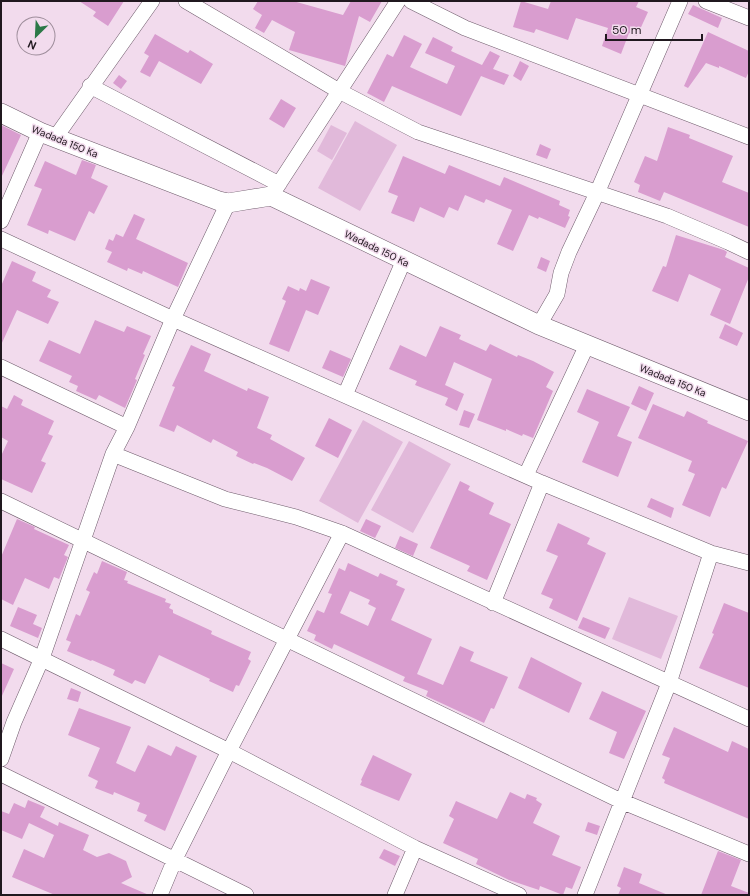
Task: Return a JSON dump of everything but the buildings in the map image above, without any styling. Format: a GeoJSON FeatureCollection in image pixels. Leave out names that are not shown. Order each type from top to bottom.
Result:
{"type":"FeatureCollection","features":[{"type":"Feature","properties":{"kind":"street"},"geometry":{"type":"LineString","coordinates":[[1,221],[47,135],[90,86],[152,1]]}},
{"type":"Feature","properties":{"kind":"street"},"geometry":{"type":"LineString","coordinates":[[186,1],[339,91],[418,132],[667,216],[749,252]]}},
{"type":"Feature","properties":{"kind":"street"},"geometry":{"type":"LineString","coordinates":[[90,86],[275,190],[398,1]]}},
{"type":"Feature","properties":{"kind":"street"},"geometry":{"type":"LineString","coordinates":[[411,1],[465,28],[749,137]]}},
{"type":"Feature","properties":{"kind":"street"},"geometry":{"type":"LineString","coordinates":[[539,325],[558,294],[560,273],[597,193],[638,94],[680,1]]}},
{"type":"Feature","properties":{"kind":"street"},"geometry":{"type":"LineString","coordinates":[[706,1],[749,18]]}},
{"type":"Feature","properties":{"kind":"street","name":"Wadada 150 Ka"},"geometry":{"type":"LineString","coordinates":[[1,113],[47,135],[228,203],[275,190],[404,260],[539,325],[749,411]]}},
{"type":"Feature","properties":{"kind":"street"},"geometry":{"type":"LineString","coordinates":[[1,759],[14,722],[42,658],[82,541],[114,454],[128,427],[173,319],[228,203]]}},
{"type":"Feature","properties":{"kind":"street"},"geometry":{"type":"LineString","coordinates":[[1,238],[173,319],[542,483],[711,553],[749,563]]}},
{"type":"Feature","properties":{"kind":"street"},"geometry":{"type":"LineString","coordinates":[[345,395],[404,260]]}},
{"type":"Feature","properties":{"kind":"street"},"geometry":{"type":"LineString","coordinates":[[526,475],[587,345]]}},
{"type":"Feature","properties":{"kind":"street"},"geometry":{"type":"LineString","coordinates":[[1,367],[128,427]]}},
{"type":"Feature","properties":{"kind":"street"},"geometry":{"type":"LineString","coordinates":[[114,454],[225,499],[296,517],[342,533],[749,719]]}},
{"type":"Feature","properties":{"kind":"street"},"geometry":{"type":"LineString","coordinates":[[493,603],[542,483]]}},
{"type":"Feature","properties":{"kind":"street"},"geometry":{"type":"LineString","coordinates":[[1,501],[621,801],[749,854]]}},
{"type":"Feature","properties":{"kind":"street"},"geometry":{"type":"LineString","coordinates":[[160,895],[175,859],[229,751],[342,533]]}},
{"type":"Feature","properties":{"kind":"street"},"geometry":{"type":"LineString","coordinates":[[585,895],[669,683],[711,553]]}},
{"type":"Feature","properties":{"kind":"street"},"geometry":{"type":"LineString","coordinates":[[1,639],[229,751],[415,848],[518,895]]}},
{"type":"Feature","properties":{"kind":"street"},"geometry":{"type":"LineString","coordinates":[[1,774],[246,895]]}},
{"type":"Feature","properties":{"kind":"street"},"geometry":{"type":"LineString","coordinates":[[395,895],[415,848]]}},
{"type":"Feature","properties":{"kind":"shaded area"},"geometry":{"type":"Polygon","coordinates":[[[355,121],[397,145],[360,211],[318,188],[355,121]]]}},
{"type":"Feature","properties":{"kind":"shaded area"},"geometry":{"type":"Polygon","coordinates":[[[331,125],[347,133],[332,160],[317,151],[331,125]]]}},
{"type":"Feature","properties":{"kind":"shaded area"},"geometry":{"type":"Polygon","coordinates":[[[363,420],[403,442],[358,523],[319,501],[363,420]]]}},
{"type":"Feature","properties":{"kind":"shaded area"},"geometry":{"type":"Polygon","coordinates":[[[409,441],[451,464],[413,533],[371,510],[409,441]]]}},
{"type":"Feature","properties":{"kind":"shaded area"},"geometry":{"type":"Polygon","coordinates":[[[629,597],[678,616],[661,659],[612,639],[629,597]]]}}]}
